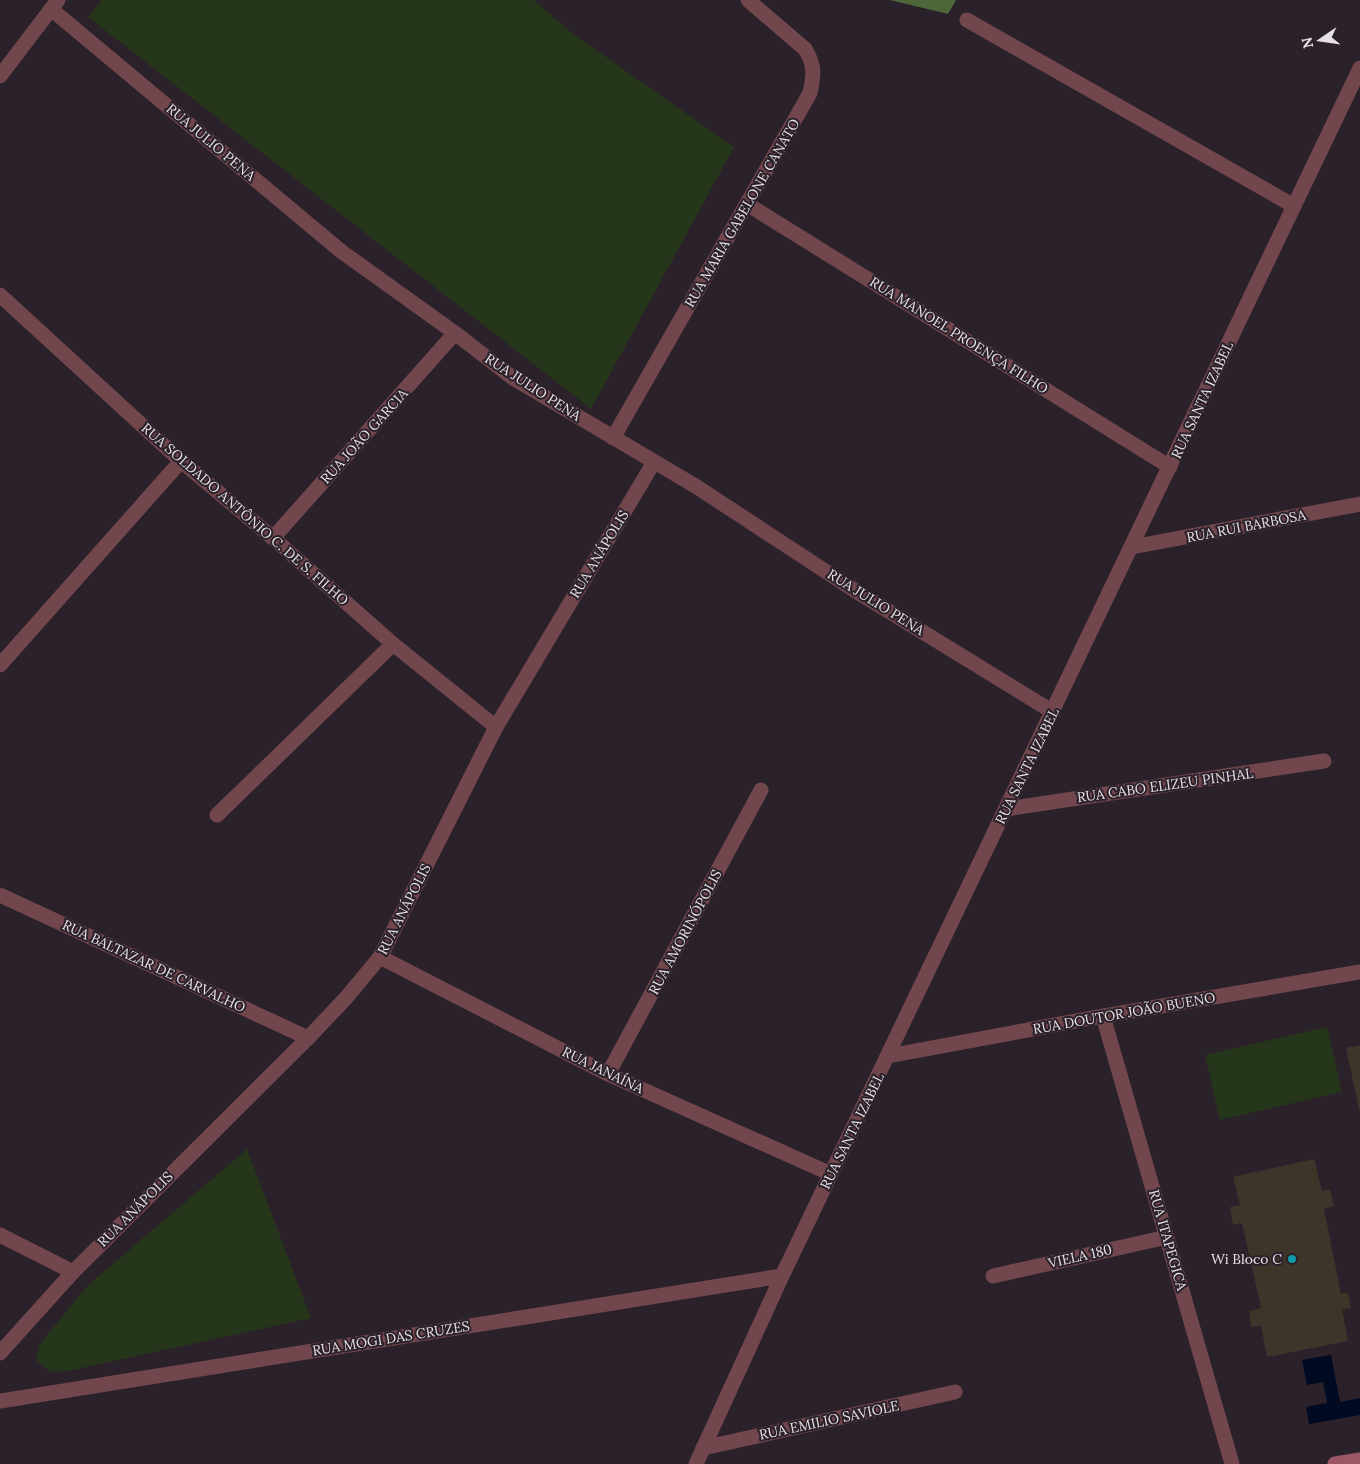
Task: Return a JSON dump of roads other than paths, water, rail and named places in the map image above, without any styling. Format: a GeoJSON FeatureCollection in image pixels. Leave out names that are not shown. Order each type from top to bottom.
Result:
{"type":"FeatureCollection","features":[{"type":"Feature","properties":{"kind":"street","name":"RUA MARIA GABELONE CANATO"},"geometry":{"type":"LineString","coordinates":[[613,438],[810,93],[814,79],[811,59],[805,49],[748,0]]}},
{"type":"Feature","properties":{"kind":"street"},"geometry":{"type":"LineString","coordinates":[[0,76],[55,4]]}},
{"type":"Feature","properties":{"kind":"street","name":"RUA JULIO PENA"},"geometry":{"type":"LineString","coordinates":[[55,4],[342,252],[455,333],[513,378],[697,487],[851,588],[1053,712]]}},
{"type":"Feature","properties":{"kind":"street"},"geometry":{"type":"LineString","coordinates":[[967,20],[1294,206]]}},
{"type":"Feature","properties":{"kind":"street","name":"RUA SANTA IZABEL"},"geometry":{"type":"LineString","coordinates":[[696,1464],[782,1276],[1360,68]]}},
{"type":"Feature","properties":{"kind":"street","name":"RUA MANOEL PROENÇA FILHO"},"geometry":{"type":"LineString","coordinates":[[747,204],[1170,467]]}},
{"type":"Feature","properties":{"kind":"street","name":"RUA SOLDADO ANTÔNIO C. DE S. FILHO"},"geometry":{"type":"LineString","coordinates":[[0,295],[181,461],[273,538],[393,644],[496,727]]}},
{"type":"Feature","properties":{"kind":"street","name":"RUA JOÃO GARCIA"},"geometry":{"type":"LineString","coordinates":[[273,538],[455,333]]}},
{"type":"Feature","properties":{"kind":"street"},"geometry":{"type":"LineString","coordinates":[[0,665],[181,461]]}},
{"type":"Feature","properties":{"kind":"street","name":"RUA ANÁPOLIS"},"geometry":{"type":"LineString","coordinates":[[0,1353],[73,1272],[308,1038],[346,998],[380,957],[496,727],[654,462]]}},
{"type":"Feature","properties":{"kind":"street","name":"RUA RUI BARBOSA"},"geometry":{"type":"LineString","coordinates":[[1132,547],[1360,504]]}},
{"type":"Feature","properties":{"kind":"street"},"geometry":{"type":"LineString","coordinates":[[217,815],[393,644]]}},
{"type":"Feature","properties":{"kind":"street","name":"RUA CABO ELIZEU PINHAL"},"geometry":{"type":"LineString","coordinates":[[1006,809],[1324,762]]}},
{"type":"Feature","properties":{"kind":"street","name":"RUA AMORINÓPOLIS"},"geometry":{"type":"LineString","coordinates":[[608,1074],[761,790]]}},
{"type":"Feature","properties":{"kind":"street","name":"RUA BALTAZAR DE CARVALHO"},"geometry":{"type":"LineString","coordinates":[[0,895],[308,1038]]}},
{"type":"Feature","properties":{"kind":"street","name":"RUA JANAÍNA"},"geometry":{"type":"LineString","coordinates":[[380,957],[608,1074],[831,1174]]}},
{"type":"Feature","properties":{"kind":"street","name":"RUA DOUTOR JOÃO BUENO"},"geometry":{"type":"LineString","coordinates":[[888,1056],[1103,1016],[1360,972]]}},
{"type":"Feature","properties":{"kind":"street","name":"RUA ITAPEGICA"},"geometry":{"type":"LineString","coordinates":[[1103,1016],[1232,1464]]}},
{"type":"Feature","properties":{"kind":"street"},"geometry":{"type":"LineString","coordinates":[[0,1235],[73,1272]]}},
{"type":"Feature","properties":{"kind":"street","name":"VIELA 180"},"geometry":{"type":"LineString","coordinates":[[993,1276],[1167,1237]]}},
{"type":"Feature","properties":{"kind":"street","name":"RUA MOGI DAS CRUZES"},"geometry":{"type":"LineString","coordinates":[[0,1401],[782,1276]]}},
{"type":"Feature","properties":{"kind":"street","name":"RUA EMILIO SAVIOLE"},"geometry":{"type":"LineString","coordinates":[[703,1448],[955,1392]]}},
{"type":"Feature","properties":{"kind":"street"},"geometry":{"type":"LineString","coordinates":[[1335,1464],[1360,1460]]}},
{"type":"Feature","properties":{"kind":"water"},"geometry":{"type":"Polygon","coordinates":[[[1331,1355],[1340,1402],[1360,1398],[1360,1415],[1309,1424],[1306,1407],[1327,1403],[1323,1382],[1307,1385],[1302,1360],[1331,1355]]]}},
{"type":"Feature","properties":{"kind":"place","name":"Wi Bloco C"},"geometry":{"type":"Point","coordinates":[1292,1259]}}]}
